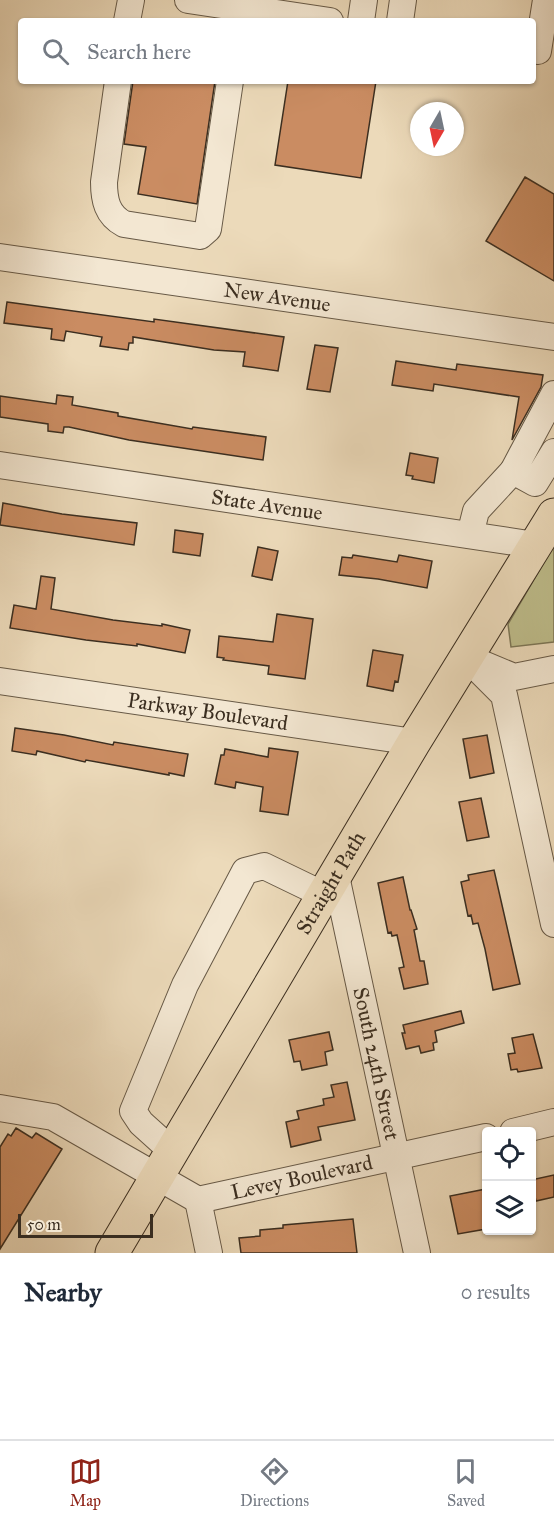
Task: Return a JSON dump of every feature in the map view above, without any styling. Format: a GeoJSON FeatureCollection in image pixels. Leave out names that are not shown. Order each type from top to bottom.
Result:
{"type":"FeatureCollection","features":[{"type":"Feature","properties":{"kind":"main road","name":"Straight Path"},"geometry":{"type":"LineString","coordinates":[[112,1253],[414,742],[554,515]]}},
{"type":"Feature","properties":{"kind":"street"},"geometry":{"type":"LineString","coordinates":[[128,18],[131,0]]}},
{"type":"Feature","properties":{"kind":"street"},"geometry":{"type":"LineString","coordinates":[[188,0],[236,14],[286,7],[321,18]]}},
{"type":"Feature","properties":{"kind":"street"},"geometry":{"type":"LineString","coordinates":[[361,18],[364,0]]}},
{"type":"Feature","properties":{"kind":"street"},"geometry":{"type":"LineString","coordinates":[[400,18],[403,0]]}},
{"type":"Feature","properties":{"kind":"street"},"geometry":{"type":"LineString","coordinates":[[542,52],[546,0]]}},
{"type":"Feature","properties":{"kind":"street"},"geometry":{"type":"LineString","coordinates":[[118,84],[104,182],[104,196],[109,210],[114,218],[124,224],[200,236],[208,229],[230,84]]}},
{"type":"Feature","properties":{"kind":"street","name":"New Avenue"},"geometry":{"type":"LineString","coordinates":[[0,257],[554,337]]}},
{"type":"Feature","properties":{"kind":"street"},"geometry":{"type":"LineString","coordinates":[[534,483],[554,394]]}},
{"type":"Feature","properties":{"kind":"street"},"geometry":{"type":"LineString","coordinates":[[471,535],[476,511],[534,483],[554,452]]}},
{"type":"Feature","properties":{"kind":"street","name":"State Avenue"},"geometry":{"type":"LineString","coordinates":[[0,465],[535,545]]}},
{"type":"Feature","properties":{"kind":"street"},"geometry":{"type":"LineString","coordinates":[[467,658],[514,677],[554,669]]}},
{"type":"Feature","properties":{"kind":"street"},"geometry":{"type":"LineString","coordinates":[[467,658],[504,694],[554,924]]}},
{"type":"Feature","properties":{"kind":"street","name":"Parkway Boulevard"},"geometry":{"type":"LineString","coordinates":[[0,681],[414,742]]}},
{"type":"Feature","properties":{"kind":"street"},"geometry":{"type":"LineString","coordinates":[[209,1253],[198,1200],[164,1164],[133,1111],[185,985],[245,871],[264,866],[330,886]]}},
{"type":"Feature","properties":{"kind":"street","name":"South 24th Street"},"geometry":{"type":"LineString","coordinates":[[330,886],[417,1253]]}},
{"type":"Feature","properties":{"kind":"street"},"geometry":{"type":"LineString","coordinates":[[0,1108],[53,1117],[164,1164]]}},
{"type":"Feature","properties":{"kind":"street"},"geometry":{"type":"LineString","coordinates":[[531,1127],[554,1122]]}},
{"type":"Feature","properties":{"kind":"street","name":"Levey Boulevard"},"geometry":{"type":"LineString","coordinates":[[198,1200],[482,1138]]}},
{"type":"Feature","properties":{"kind":"shaded area"},"geometry":{"type":"Polygon","coordinates":[[[554,545],[554,642],[511,647],[508,624],[554,545]]]}},
{"type":"Feature","properties":{"kind":"building"},"geometry":{"type":"Polygon","coordinates":[[[133,84],[215,84],[197,204],[138,194],[146,147],[124,144],[133,84]]]}},
{"type":"Feature","properties":{"kind":"building"},"geometry":{"type":"Polygon","coordinates":[[[288,84],[376,84],[361,178],[275,165],[288,84]]]}},
{"type":"Feature","properties":{"kind":"building"},"geometry":{"type":"Polygon","coordinates":[[[525,177],[554,194],[554,281],[486,241],[525,177]]]}},
{"type":"Feature","properties":{"kind":"building"},"geometry":{"type":"Polygon","coordinates":[[[7,302],[284,337],[278,371],[243,366],[245,352],[214,350],[133,337],[133,343],[129,343],[128,350],[100,346],[102,337],[66,331],[64,341],[51,339],[52,329],[4,323],[7,302]]]}},
{"type":"Feature","properties":{"kind":"building"},"geometry":{"type":"Polygon","coordinates":[[[315,345],[338,348],[330,392],[307,389],[315,345]]]}},
{"type":"Feature","properties":{"kind":"building"},"geometry":{"type":"Polygon","coordinates":[[[396,361],[456,370],[457,364],[543,375],[541,387],[512,440],[519,397],[434,384],[433,391],[392,385],[396,361]]]}},
{"type":"Feature","properties":{"kind":"building"},"geometry":{"type":"Polygon","coordinates":[[[57,395],[73,397],[72,405],[118,413],[118,416],[192,429],[193,427],[266,437],[263,460],[129,440],[69,427],[64,427],[63,433],[48,431],[48,424],[0,417],[0,396],[56,404],[57,395]]]}},
{"type":"Feature","properties":{"kind":"building"},"geometry":{"type":"Polygon","coordinates":[[[410,453],[438,458],[434,483],[412,479],[413,476],[406,475],[410,453]]]}},
{"type":"Feature","properties":{"kind":"building"},"geometry":{"type":"Polygon","coordinates":[[[3,503],[62,514],[137,523],[134,545],[0,525],[3,503]]]}},
{"type":"Feature","properties":{"kind":"building"},"geometry":{"type":"Polygon","coordinates":[[[175,530],[203,534],[200,556],[173,552],[175,530]]]}},
{"type":"Feature","properties":{"kind":"building"},"geometry":{"type":"Polygon","coordinates":[[[258,547],[278,551],[272,580],[252,576],[258,547]]]}},
{"type":"Feature","properties":{"kind":"building"},"geometry":{"type":"Polygon","coordinates":[[[353,555],[397,562],[399,555],[432,561],[427,588],[339,575],[342,557],[352,558],[353,555]]]}},
{"type":"Feature","properties":{"kind":"building"},"geometry":{"type":"Polygon","coordinates":[[[41,576],[55,578],[51,609],[190,630],[185,653],[137,644],[137,646],[86,640],[10,628],[14,605],[36,609],[41,576]]]}},
{"type":"Feature","properties":{"kind":"building"},"geometry":{"type":"Polygon","coordinates":[[[277,614],[313,619],[305,679],[268,674],[269,666],[223,660],[224,658],[217,657],[219,636],[273,642],[277,614]]]}},
{"type":"Feature","properties":{"kind":"building"},"geometry":{"type":"Polygon","coordinates":[[[373,650],[403,655],[398,682],[395,681],[393,691],[367,686],[373,650]]]}},
{"type":"Feature","properties":{"kind":"building"},"geometry":{"type":"Polygon","coordinates":[[[15,728],[113,745],[114,742],[188,754],[184,776],[86,760],[85,762],[37,751],[36,755],[12,751],[15,728]]]}},
{"type":"Feature","properties":{"kind":"building"},"geometry":{"type":"Polygon","coordinates":[[[487,735],[494,773],[470,778],[463,739],[487,735]]]}},
{"type":"Feature","properties":{"kind":"building"},"geometry":{"type":"Polygon","coordinates":[[[269,748],[298,752],[288,815],[260,811],[263,787],[236,782],[235,788],[215,784],[221,755],[224,755],[225,749],[268,757],[269,748]]]}},
{"type":"Feature","properties":{"kind":"building"},"geometry":{"type":"Polygon","coordinates":[[[481,798],[489,837],[467,841],[459,802],[481,798]]]}},
{"type":"Feature","properties":{"kind":"building"},"geometry":{"type":"Polygon","coordinates":[[[494,870],[520,984],[493,990],[478,923],[473,924],[471,915],[468,916],[461,882],[469,880],[468,875],[494,870]]]}},
{"type":"Feature","properties":{"kind":"building"},"geometry":{"type":"Polygon","coordinates":[[[403,877],[410,910],[417,929],[414,930],[420,961],[424,961],[428,984],[404,989],[399,968],[404,967],[397,935],[392,936],[391,932],[388,933],[378,883],[403,877]]]}},
{"type":"Feature","properties":{"kind":"building"},"geometry":{"type":"Polygon","coordinates":[[[461,1011],[464,1023],[435,1031],[437,1042],[433,1043],[434,1050],[421,1053],[419,1046],[406,1049],[402,1033],[405,1033],[403,1025],[461,1011]]]}},
{"type":"Feature","properties":{"kind":"building"},"geometry":{"type":"Polygon","coordinates":[[[329,1032],[333,1050],[325,1052],[327,1065],[302,1070],[300,1061],[294,1062],[289,1040],[329,1032]]]}},
{"type":"Feature","properties":{"kind":"building"},"geometry":{"type":"Polygon","coordinates":[[[533,1034],[542,1068],[518,1072],[517,1069],[511,1070],[508,1054],[515,1053],[512,1038],[533,1034]]]}},
{"type":"Feature","properties":{"kind":"building"},"geometry":{"type":"Polygon","coordinates":[[[347,1082],[355,1120],[318,1127],[321,1140],[291,1147],[286,1122],[299,1119],[297,1111],[324,1105],[323,1099],[334,1097],[331,1085],[347,1082]]]}},
{"type":"Feature","properties":{"kind":"building"},"geometry":{"type":"Polygon","coordinates":[[[16,1128],[32,1138],[36,1133],[62,1149],[0,1249],[0,1147],[8,1134],[11,1136],[16,1128]]]}},
{"type":"Feature","properties":{"kind":"building"},"geometry":{"type":"Polygon","coordinates":[[[554,1175],[554,1197],[536,1201],[536,1179],[554,1175]]]}},
{"type":"Feature","properties":{"kind":"building"},"geometry":{"type":"Polygon","coordinates":[[[482,1190],[482,1230],[458,1234],[450,1196],[482,1190]]]}},
{"type":"Feature","properties":{"kind":"building"},"geometry":{"type":"Polygon","coordinates":[[[353,1219],[357,1253],[241,1253],[239,1238],[260,1236],[260,1230],[283,1228],[283,1225],[353,1219]]]}}]}
